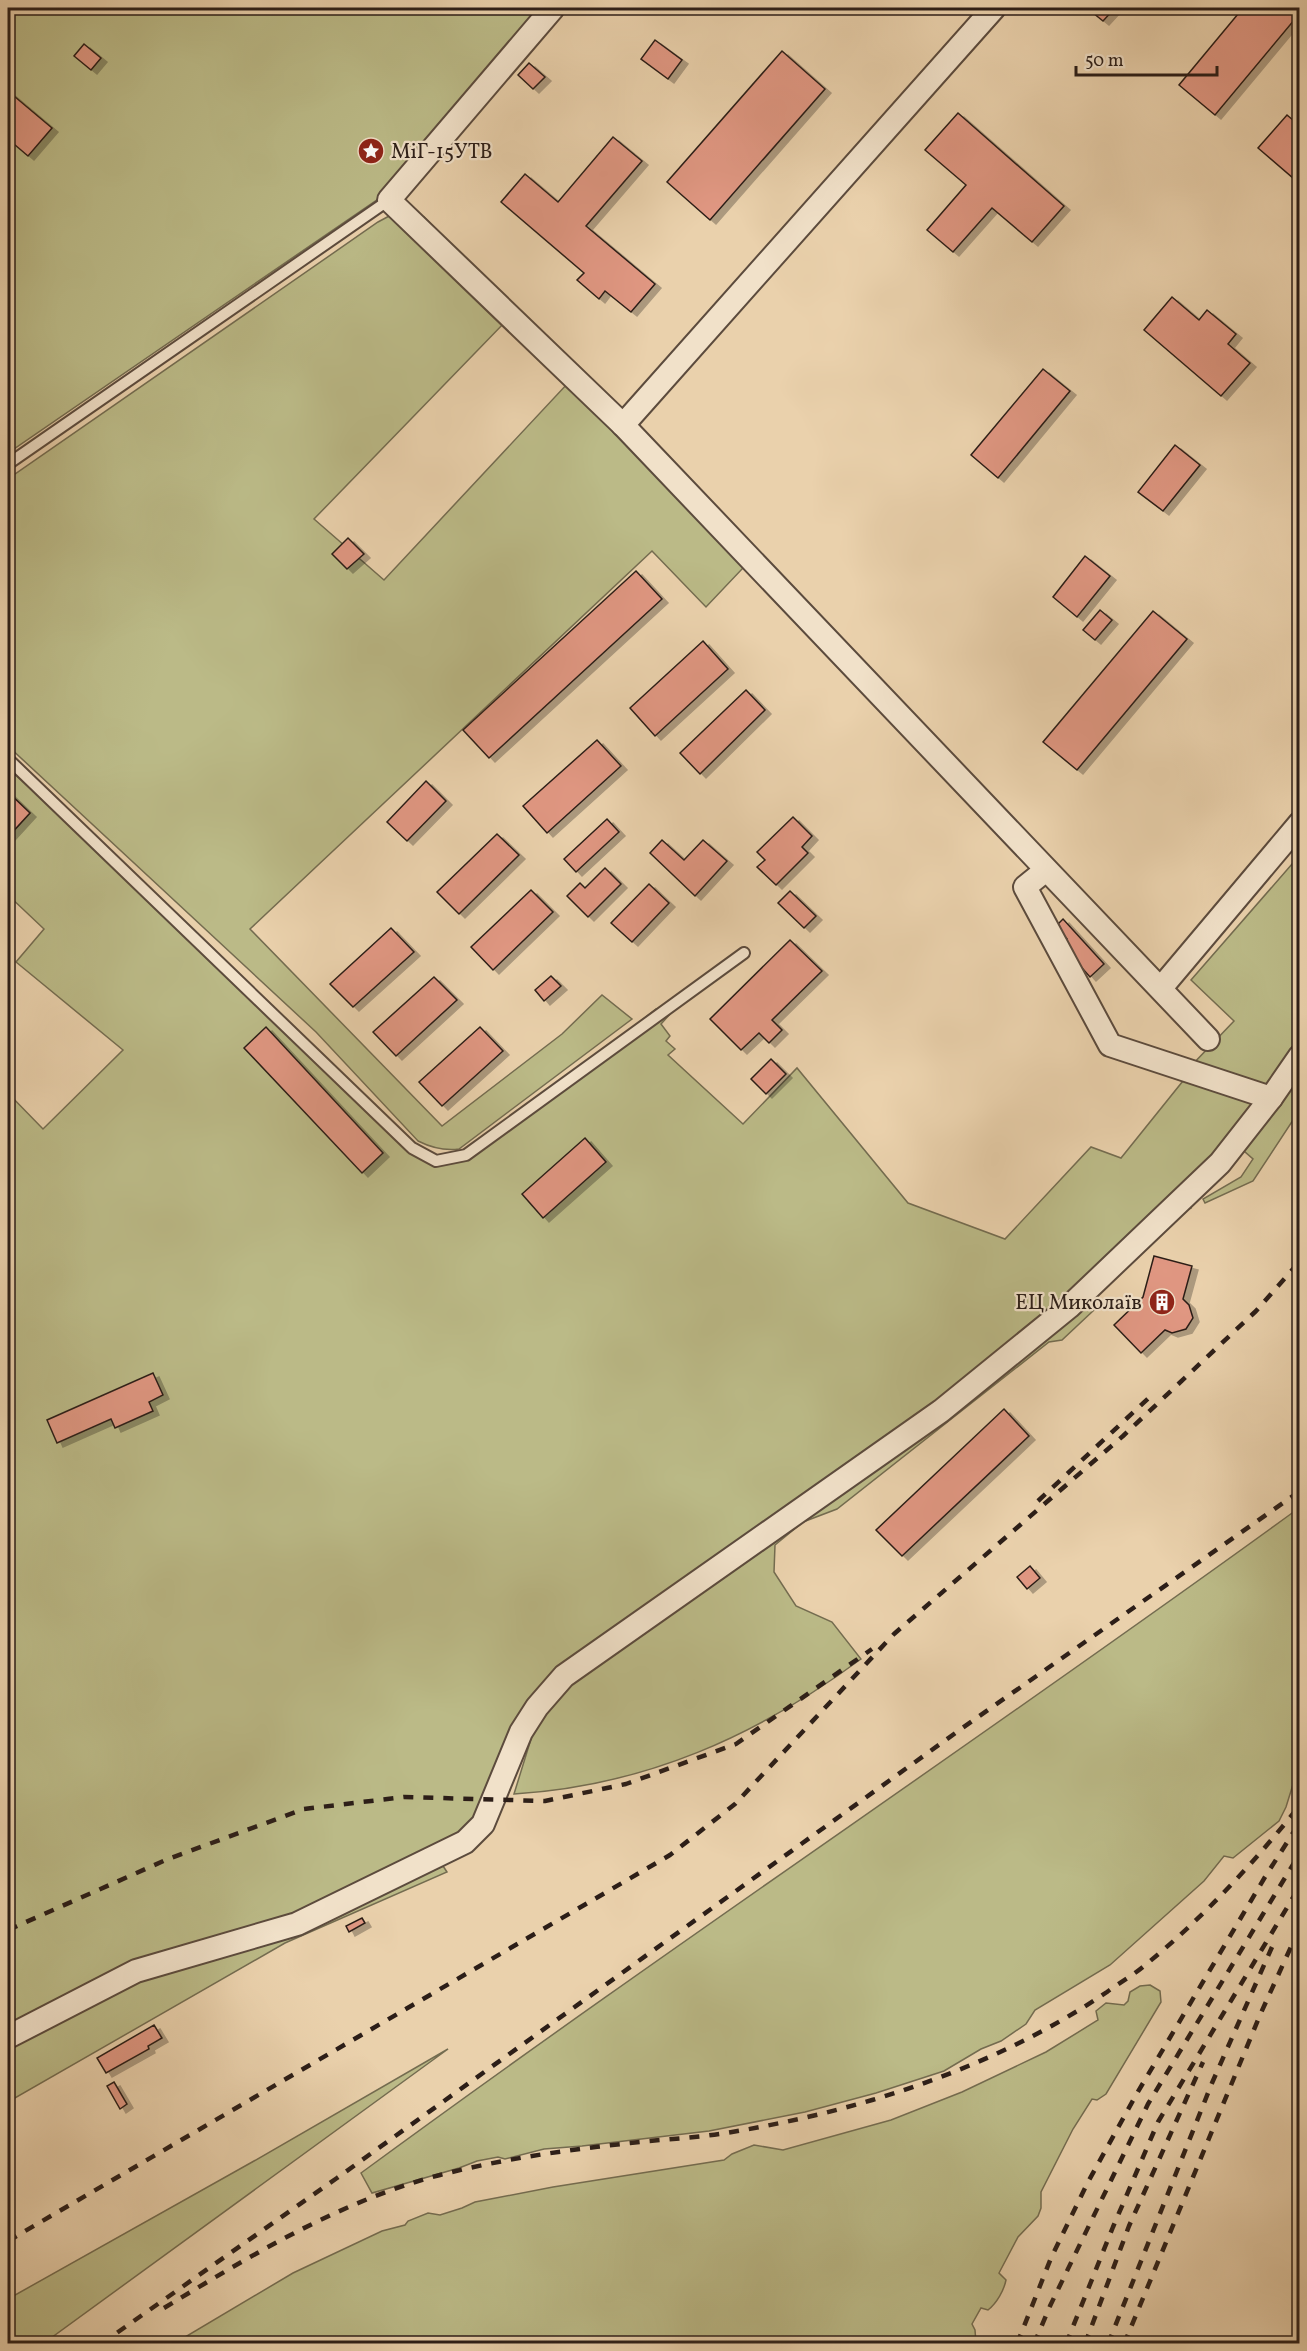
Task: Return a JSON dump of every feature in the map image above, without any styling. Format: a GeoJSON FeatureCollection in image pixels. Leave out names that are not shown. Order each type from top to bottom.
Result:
{"type":"FeatureCollection","features":[{"type":"Feature","properties":{"kind":"street"},"geometry":{"type":"LineString","coordinates":[[553,8],[389,200],[623,425],[1208,1039]]}},
{"type":"Feature","properties":{"kind":"street"},"geometry":{"type":"LineString","coordinates":[[623,425],[994,8]]}},
{"type":"Feature","properties":{"kind":"street"},"geometry":{"type":"LineString","coordinates":[[1161,988],[1299,823]]}},
{"type":"Feature","properties":{"kind":"street"},"geometry":{"type":"LineString","coordinates":[[1046,870],[1025,887],[1110,1045],[1271,1098]]}},
{"type":"Feature","properties":{"kind":"street"},"geometry":{"type":"LineString","coordinates":[[8,2037],[136,1971],[297,1924],[465,1842],[483,1824],[521,1732],[537,1707],[564,1676],[941,1411],[1050,1322],[1221,1163],[1271,1098],[1299,1056]]}},
{"type":"Feature","properties":{"kind":"lane"},"geometry":{"type":"LineString","coordinates":[[8,464],[389,200]]}},
{"type":"Feature","properties":{"kind":"lane"},"geometry":{"type":"LineString","coordinates":[[8,759],[412,1148],[436,1161],[466,1155],[744,953]]}},
{"type":"Feature","properties":{"kind":"shaded area"},"geometry":{"type":"Polygon","coordinates":[[[8,8],[543,8],[384,195],[8,453],[8,8]]]}},
{"type":"Feature","properties":{"kind":"shaded area"},"geometry":{"type":"Polygon","coordinates":[[[410,212],[424,217],[506,300],[507,320],[314,519],[384,580],[568,383],[744,562],[743,568],[706,607],[652,551],[250,929],[442,1126],[562,1034],[602,995],[632,1019],[459,1149],[454,1150],[438,1148],[418,1141],[316,1032],[8,746],[8,479],[378,222],[391,215],[410,212]]]}},
{"type":"Feature","properties":{"kind":"shaded area"},"geometry":{"type":"Polygon","coordinates":[[[8,768],[307,1039],[411,1149],[425,1156],[472,1154],[656,1009],[661,1008],[671,1013],[661,1024],[670,1036],[666,1041],[675,1049],[668,1055],[743,1124],[797,1068],[908,1203],[1005,1239],[1091,1147],[1121,1158],[1187,1076],[1255,1099],[1234,1142],[1063,1301],[937,1406],[559,1673],[489,1815],[324,1912],[134,1961],[91,1981],[8,2031],[8,1093],[43,1129],[123,1050],[16,962],[44,929],[8,895],[8,837],[30,813],[8,792],[8,768]]]}},
{"type":"Feature","properties":{"kind":"shaded area"},"geometry":{"type":"Polygon","coordinates":[[[1299,856],[1299,1044],[1272,1085],[1266,1088],[1192,1065],[1234,1021],[1191,980],[1299,856]]]}},
{"type":"Feature","properties":{"kind":"shaded area"},"geometry":{"type":"Polygon","coordinates":[[[1299,1064],[1299,1111],[1253,1181],[1205,1203],[1203,1199],[1241,1177],[1253,1159],[1244,1151],[1299,1064]]]}},
{"type":"Feature","properties":{"kind":"shaded area"},"geometry":{"type":"Polygon","coordinates":[[[1187,1203],[1191,1208],[1165,1221],[1092,1298],[1094,1310],[1062,1340],[1049,1342],[837,1509],[803,1522],[775,1545],[774,1572],[796,1606],[832,1622],[861,1659],[822,1687],[781,1711],[698,1752],[654,1768],[609,1780],[562,1789],[514,1794],[535,1726],[569,1683],[747,1552],[1187,1203]]]}},
{"type":"Feature","properties":{"kind":"shaded area"},"geometry":{"type":"Polygon","coordinates":[[[1299,1508],[1300,1772],[1295,1778],[1286,1807],[1279,1821],[1233,1858],[1224,1856],[1204,1881],[1110,1965],[1035,2010],[1026,2024],[1001,2041],[981,2049],[944,2071],[876,2093],[805,2112],[709,2131],[544,2149],[505,2159],[498,2157],[477,2161],[372,2193],[361,2173],[594,2005],[1066,1675],[1299,1508]]]}},
{"type":"Feature","properties":{"kind":"shaded area"},"geometry":{"type":"Polygon","coordinates":[[[443,1866],[447,1872],[285,1943],[8,2102],[8,2043],[118,1979],[326,1917],[443,1866]]]}},
{"type":"Feature","properties":{"kind":"shaded area"},"geometry":{"type":"Polygon","coordinates":[[[1150,1985],[1160,1991],[1161,2002],[1106,2094],[1097,2100],[1092,2099],[1073,2129],[1041,2192],[1041,2208],[1038,2216],[1018,2237],[999,2273],[1006,2280],[1002,2292],[988,2310],[981,2308],[972,2324],[976,2343],[175,2343],[293,2273],[382,2231],[405,2225],[408,2221],[428,2213],[440,2215],[475,2202],[553,2187],[724,2160],[754,2145],[783,2150],[891,2120],[962,2092],[1046,2052],[1098,2020],[1096,2011],[1106,2003],[1124,2005],[1128,2001],[1130,1992],[1140,1986],[1150,1985]]]}},
{"type":"Feature","properties":{"kind":"shaded area"},"geometry":{"type":"Polygon","coordinates":[[[448,2049],[44,2343],[8,2343],[8,2299],[448,2049]]]}},
{"type":"Feature","properties":{"kind":"building"},"geometry":{"type":"Polygon","coordinates":[[[1087,8],[1115,8],[1103,21],[1087,8]]]}},
{"type":"Feature","properties":{"kind":"building"},"geometry":{"type":"Polygon","coordinates":[[[1243,8],[1300,8],[1300,13],[1215,115],[1179,85],[1243,8]]]}},
{"type":"Feature","properties":{"kind":"building"},"geometry":{"type":"Polygon","coordinates":[[[655,40],[682,60],[668,79],[641,59],[655,40]]]}},
{"type":"Feature","properties":{"kind":"building"},"geometry":{"type":"Polygon","coordinates":[[[84,44],[101,58],[91,70],[74,56],[84,44]]]}},
{"type":"Feature","properties":{"kind":"building"},"geometry":{"type":"Polygon","coordinates":[[[782,51],[825,89],[710,220],[667,182],[782,51]]]}},
{"type":"Feature","properties":{"kind":"building"},"geometry":{"type":"Polygon","coordinates":[[[529,63],[545,77],[533,89],[518,75],[529,63]]]}},
{"type":"Feature","properties":{"kind":"building"},"geometry":{"type":"Polygon","coordinates":[[[8,91],[52,128],[28,156],[8,139],[8,91]]]}},
{"type":"Feature","properties":{"kind":"building"},"geometry":{"type":"Polygon","coordinates":[[[958,113],[1064,206],[1032,242],[992,208],[953,252],[927,230],[966,185],[925,150],[958,113]]]}},
{"type":"Feature","properties":{"kind":"building"},"geometry":{"type":"Polygon","coordinates":[[[1287,115],[1300,126],[1300,184],[1258,148],[1287,115]]]}},
{"type":"Feature","properties":{"kind":"building"},"geometry":{"type":"Polygon","coordinates":[[[613,137],[642,161],[586,226],[655,284],[631,312],[605,291],[599,299],[577,280],[584,273],[501,202],[525,174],[558,202],[613,137]]]}},
{"type":"Feature","properties":{"kind":"building"},"geometry":{"type":"Polygon","coordinates":[[[1172,297],[1199,320],[1207,310],[1236,334],[1228,344],[1250,363],[1221,396],[1144,330],[1172,297]]]}},
{"type":"Feature","properties":{"kind":"building"},"geometry":{"type":"Polygon","coordinates":[[[1043,369],[1070,391],[998,478],[971,455],[1043,369]]]}},
{"type":"Feature","properties":{"kind":"building"},"geometry":{"type":"Polygon","coordinates":[[[1175,445],[1200,465],[1163,511],[1138,492],[1175,445]]]}},
{"type":"Feature","properties":{"kind":"building"},"geometry":{"type":"Polygon","coordinates":[[[348,538],[364,554],[347,569],[332,554],[348,538]]]}},
{"type":"Feature","properties":{"kind":"building"},"geometry":{"type":"Polygon","coordinates":[[[1085,556],[1110,576],[1077,617],[1053,597],[1085,556]]]}},
{"type":"Feature","properties":{"kind":"building"},"geometry":{"type":"Polygon","coordinates":[[[636,571],[662,599],[489,758],[463,730],[636,571]]]}},
{"type":"Feature","properties":{"kind":"building"},"geometry":{"type":"Polygon","coordinates":[[[1100,610],[1112,620],[1095,640],[1083,630],[1100,610]]]}},
{"type":"Feature","properties":{"kind":"building"},"geometry":{"type":"Polygon","coordinates":[[[1153,611],[1187,639],[1077,770],[1043,742],[1153,611]]]}},
{"type":"Feature","properties":{"kind":"building"},"geometry":{"type":"Polygon","coordinates":[[[703,641],[728,669],[655,736],[630,708],[703,641]]]}},
{"type":"Feature","properties":{"kind":"building"},"geometry":{"type":"Polygon","coordinates":[[[746,690],[765,710],[700,774],[680,753],[746,690]]]}},
{"type":"Feature","properties":{"kind":"building"},"geometry":{"type":"Polygon","coordinates":[[[597,740],[621,766],[547,833],[523,806],[597,740]]]}},
{"type":"Feature","properties":{"kind":"building"},"geometry":{"type":"Polygon","coordinates":[[[426,781],[446,801],[407,841],[387,822],[426,781]]]}},
{"type":"Feature","properties":{"kind":"building"},"geometry":{"type":"Polygon","coordinates":[[[8,792],[30,813],[8,837],[8,792]]]}},
{"type":"Feature","properties":{"kind":"building"},"geometry":{"type":"Polygon","coordinates":[[[793,817],[812,836],[802,847],[808,853],[776,885],[757,867],[765,860],[757,852],[793,817]]]}},
{"type":"Feature","properties":{"kind":"building"},"geometry":{"type":"Polygon","coordinates":[[[607,819],[619,832],[576,872],[564,859],[607,819]]]}},
{"type":"Feature","properties":{"kind":"building"},"geometry":{"type":"Polygon","coordinates":[[[497,834],[519,855],[459,914],[437,892],[497,834]]]}},
{"type":"Feature","properties":{"kind":"building"},"geometry":{"type":"Polygon","coordinates":[[[662,840],[684,860],[703,840],[727,861],[695,896],[650,853],[662,840]]]}},
{"type":"Feature","properties":{"kind":"building"},"geometry":{"type":"Polygon","coordinates":[[[605,868],[621,884],[588,917],[567,896],[580,883],[585,888],[605,868]]]}},
{"type":"Feature","properties":{"kind":"building"},"geometry":{"type":"Polygon","coordinates":[[[649,884],[669,903],[632,942],[611,923],[649,884]]]}},
{"type":"Feature","properties":{"kind":"building"},"geometry":{"type":"Polygon","coordinates":[[[531,890],[553,912],[493,970],[471,947],[531,890]]]}},
{"type":"Feature","properties":{"kind":"building"},"geometry":{"type":"Polygon","coordinates":[[[790,891],[816,916],[804,928],[778,903],[790,891]]]}},
{"type":"Feature","properties":{"kind":"building"},"geometry":{"type":"Polygon","coordinates":[[[1063,919],[1104,964],[1090,977],[1061,944],[1067,939],[1056,926],[1063,919]]]}},
{"type":"Feature","properties":{"kind":"building"},"geometry":{"type":"Polygon","coordinates":[[[391,928],[414,952],[353,1007],[330,984],[391,928]]]}},
{"type":"Feature","properties":{"kind":"building"},"geometry":{"type":"Polygon","coordinates":[[[790,940],[822,971],[772,1020],[782,1030],[769,1043],[759,1033],[741,1050],[710,1019],[790,940]]]}},
{"type":"Feature","properties":{"kind":"building"},"geometry":{"type":"Polygon","coordinates":[[[551,976],[561,986],[544,1001],[535,990],[551,976]]]}},
{"type":"Feature","properties":{"kind":"building"},"geometry":{"type":"Polygon","coordinates":[[[434,977],[457,1000],[396,1056],[373,1032],[434,977]]]}},
{"type":"Feature","properties":{"kind":"building"},"geometry":{"type":"Polygon","coordinates":[[[266,1027],[383,1153],[362,1173],[244,1048],[266,1027]]]}},
{"type":"Feature","properties":{"kind":"building"},"geometry":{"type":"Polygon","coordinates":[[[480,1027],[503,1051],[442,1106],[419,1082],[480,1027]]]}},
{"type":"Feature","properties":{"kind":"building"},"geometry":{"type":"Polygon","coordinates":[[[771,1059],[786,1074],[766,1094],[751,1079],[771,1059]]]}},
{"type":"Feature","properties":{"kind":"building"},"geometry":{"type":"Polygon","coordinates":[[[585,1138],[606,1162],[543,1218],[522,1194],[585,1138]]]}},
{"type":"Feature","properties":{"kind":"building","name":"ЕЦ Миколаїв"},"geometry":{"type":"Polygon","coordinates":[[[1154,1256],[1192,1266],[1183,1299],[1189,1305],[1193,1318],[1186,1329],[1172,1333],[1165,1330],[1141,1353],[1114,1325],[1143,1297],[1154,1256]]]}},
{"type":"Feature","properties":{"kind":"building"},"geometry":{"type":"Polygon","coordinates":[[[153,1373],[163,1395],[149,1402],[153,1411],[115,1428],[111,1419],[57,1443],[47,1420],[153,1373]]]}},
{"type":"Feature","properties":{"kind":"building"},"geometry":{"type":"Polygon","coordinates":[[[1004,1409],[1029,1436],[902,1556],[876,1530],[1004,1409]]]}},
{"type":"Feature","properties":{"kind":"building"},"geometry":{"type":"Polygon","coordinates":[[[1030,1566],[1040,1578],[1027,1589],[1017,1577],[1030,1566]]]}},
{"type":"Feature","properties":{"kind":"building"},"geometry":{"type":"Polygon","coordinates":[[[362,1918],[365,1923],[349,1932],[346,1926],[362,1918]]]}},
{"type":"Feature","properties":{"kind":"building"},"geometry":{"type":"Polygon","coordinates":[[[154,2025],[162,2038],[148,2046],[149,2049],[106,2073],[97,2058],[154,2025]]]}},
{"type":"Feature","properties":{"kind":"building"},"geometry":{"type":"Polygon","coordinates":[[[114,2082],[127,2104],[120,2109],[107,2086],[114,2082]]]}},
{"type":"Feature","properties":{"kind":"railway"},"geometry":{"type":"LineString","coordinates":[[8,2241],[670,1855],[735,1804],[894,1634],[1123,1436],[1256,1311],[1300,1261]]}},
{"type":"Feature","properties":{"kind":"railway"},"geometry":{"type":"LineString","coordinates":[[1038,1501],[1154,1393]]}},
{"type":"Feature","properties":{"kind":"railway"},"geometry":{"type":"LineString","coordinates":[[101,2344],[337,2178],[961,1729],[1300,1491]]}},
{"type":"Feature","properties":{"kind":"railway"},"geometry":{"type":"LineString","coordinates":[[8,1930],[168,1859],[304,1809],[404,1797],[545,1801],[626,1784],[736,1744],[872,1649]]}},
{"type":"Feature","properties":{"kind":"railway"},"geometry":{"type":"LineString","coordinates":[[164,2308],[298,2231],[367,2199],[403,2186],[463,2169],[534,2156],[719,2134],[781,2123],[879,2098],[974,2063],[1064,2019],[1139,1970],[1186,1930],[1226,1890],[1300,1805]]}},
{"type":"Feature","properties":{"kind":"railway"},"geometry":{"type":"LineString","coordinates":[[1017,2344],[1051,2258],[1088,2182],[1136,2095],[1300,1822]]}},
{"type":"Feature","properties":{"kind":"railway"},"geometry":{"type":"LineString","coordinates":[[1034,2344],[1050,2306],[1148,2104],[1300,1853]]}},
{"type":"Feature","properties":{"kind":"railway"},"geometry":{"type":"LineString","coordinates":[[1066,2344],[1158,2122],[1300,1886]]}},
{"type":"Feature","properties":{"kind":"railway"},"geometry":{"type":"LineString","coordinates":[[1124,2344],[1260,2015],[1300,1927]]}},
{"type":"Feature","properties":{"kind":"railway"},"geometry":{"type":"LineString","coordinates":[[1108,2344],[1212,2083],[1272,1947]]}},
{"type":"Feature","properties":{"kind":"railway"},"geometry":{"type":"LineString","coordinates":[[1085,2344],[1129,2226],[1203,2062]]}},
{"type":"Feature","properties":{"kind":"place","name":"МіГ-15УТВ"},"geometry":{"type":"Point","coordinates":[371,151]}},
{"type":"Feature","properties":{"kind":"place","name":"ЕЦ Миколаїв"},"geometry":{"type":"Point","coordinates":[1162,1302]}}]}
